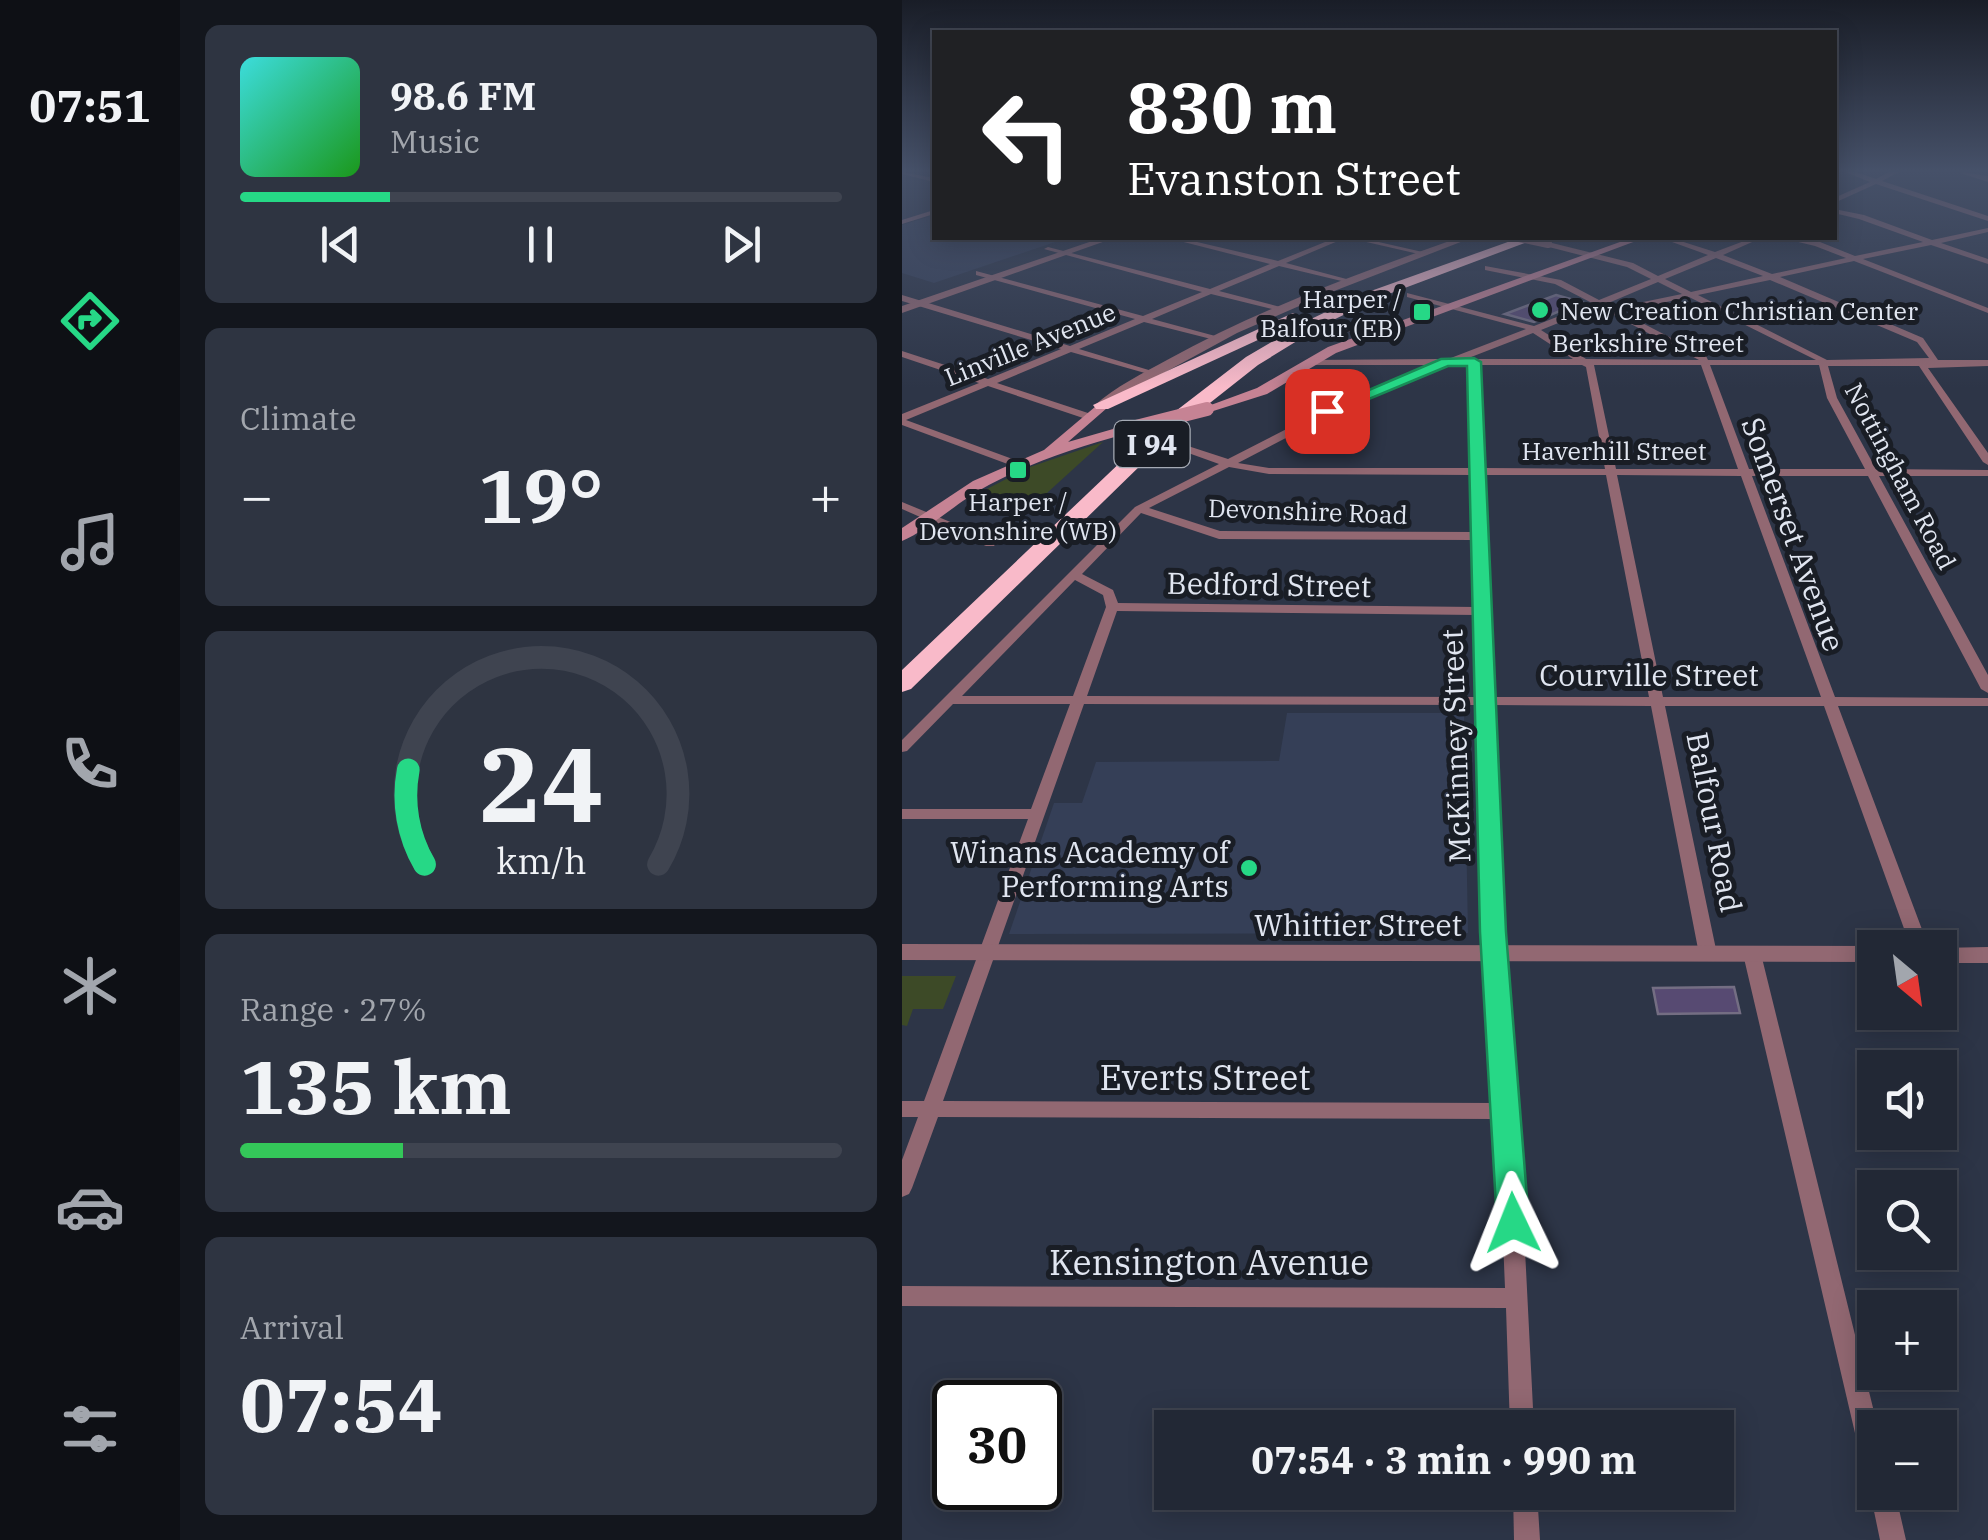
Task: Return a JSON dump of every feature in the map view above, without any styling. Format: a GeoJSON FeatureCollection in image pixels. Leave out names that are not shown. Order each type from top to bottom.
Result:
{"type":"FeatureCollection","features":[{"type":"Feature","properties":{"kind":"highway","name":"I 94"},"geometry":{"type":"LineString","coordinates":[[902,657],[1199,384],[1274,334],[1341,300],[1499,244]]}},
{"type":"Feature","properties":{"kind":"highway","name":"I 94"},"geometry":{"type":"LineString","coordinates":[[902,684],[1176,422],[1252,361],[1317,322],[1373,295],[1528,244]]}},
{"type":"Feature","properties":{"kind":"highway"},"geometry":{"type":"LineString","coordinates":[[1095,410],[1341,300]]}},
{"type":"Feature","properties":{"kind":"highway"},"geometry":{"type":"LineString","coordinates":[[902,705],[966,633],[965,623]]}},
{"type":"Feature","properties":{"kind":"main road"},"geometry":{"type":"LineString","coordinates":[[902,536],[970,487],[1050,450],[1262,391],[1309,362],[1373,334],[1622,244]]}},
{"type":"Feature","properties":{"kind":"main road"},"geometry":{"type":"LineString","coordinates":[[1050,450],[1095,410]]}},
{"type":"Feature","properties":{"kind":"street"},"geometry":{"type":"LineString","coordinates":[[903,302],[1064,244]]}},
{"type":"Feature","properties":{"kind":"street"},"geometry":{"type":"LineString","coordinates":[[921,304],[1092,244]]}},
{"type":"Feature","properties":{"kind":"street"},"geometry":{"type":"LineString","coordinates":[[1197,244],[1350,280]]}},
{"type":"Feature","properties":{"kind":"street","name":"Linville Avenue"},"geometry":{"type":"LineString","coordinates":[[902,420],[1325,244]]}},
{"type":"Feature","properties":{"kind":"street"},"geometry":{"type":"LineString","coordinates":[[1381,244],[1424,253]]}},
{"type":"Feature","properties":{"kind":"street"},"geometry":{"type":"LineString","coordinates":[[902,354],[988,383],[1095,410],[1149,373],[1216,339],[1350,280],[1450,244]]}},
{"type":"Feature","properties":{"kind":"street","name":"Nottingham Road"},"geometry":{"type":"LineString","coordinates":[[1555,244],[1658,278],[1818,356],[1824,363],[1832,398],[1988,689]]}},
{"type":"Feature","properties":{"kind":"street"},"geometry":{"type":"LineString","coordinates":[[1682,244],[1920,340],[1934,359],[1923,368],[1988,462]]}},
{"type":"Feature","properties":{"kind":"street"},"geometry":{"type":"LineString","coordinates":[[1546,325],[1743,244]]}},
{"type":"Feature","properties":{"kind":"street"},"geometry":{"type":"LineString","coordinates":[[1805,244],[1988,311]]}},
{"type":"Feature","properties":{"kind":"street"},"geometry":{"type":"LineString","coordinates":[[902,748],[1139,509],[1339,405],[1531,328],[1923,244]]}},
{"type":"Feature","properties":{"kind":"street"},"geometry":{"type":"LineString","coordinates":[[1937,244],[1988,262]]}},
{"type":"Feature","properties":{"kind":"street"},"geometry":{"type":"LineString","coordinates":[[1048,249],[1281,310]]}},
{"type":"Feature","properties":{"kind":"street"},"geometry":{"type":"LineString","coordinates":[[1488,268],[1558,282],[1703,358],[1704,362]]}},
{"type":"Feature","properties":{"kind":"street"},"geometry":{"type":"LineString","coordinates":[[979,273],[1216,339]]}},
{"type":"Feature","properties":{"kind":"street"},"geometry":{"type":"LineString","coordinates":[[1410,295],[1531,328],[1587,362]]}},
{"type":"Feature","properties":{"kind":"street"},"geometry":{"type":"LineString","coordinates":[[903,302],[921,304],[1149,373]]}},
{"type":"Feature","properties":{"kind":"street"},"geometry":{"type":"LineString","coordinates":[[1346,328],[1373,334]]}},
{"type":"Feature","properties":{"kind":"street","name":"Berkshire Street"},"geometry":{"type":"LineString","coordinates":[[1309,362],[1988,364]]}},
{"type":"Feature","properties":{"kind":"street","name":"McKinney Street"},"geometry":{"type":"LineString","coordinates":[[1474,362],[1493,932],[1498,955],[1508,1111],[1521,1410]]}},
{"type":"Feature","properties":{"kind":"street","name":"Balfour Road"},"geometry":{"type":"LineString","coordinates":[[1587,362],[1708,954]]}},
{"type":"Feature","properties":{"kind":"street","name":"Somerset Avenue"},"geometry":{"type":"LineString","coordinates":[[1704,362],[1913,930]]}},
{"type":"Feature","properties":{"kind":"street"},"geometry":{"type":"LineString","coordinates":[[902,420],[1017,464]]}},
{"type":"Feature","properties":{"kind":"street","name":"Haverhill Street"},"geometry":{"type":"LineString","coordinates":[[1184,448],[1227,463],[1269,471],[1988,473]]}},
{"type":"Feature","properties":{"kind":"street"},"geometry":{"type":"LineString","coordinates":[[902,504],[990,544]]}},
{"type":"Feature","properties":{"kind":"street","name":"Devonshire Road"},"geometry":{"type":"LineString","coordinates":[[1139,509],[1219,535],[1480,536]]}},
{"type":"Feature","properties":{"kind":"street"},"geometry":{"type":"LineString","coordinates":[[902,1188],[1112,607],[1108,593],[1072,574]]}},
{"type":"Feature","properties":{"kind":"street","name":"Bedford Street"},"geometry":{"type":"LineString","coordinates":[[1112,607],[1482,612]]}},
{"type":"Feature","properties":{"kind":"street","name":"Courville Street"},"geometry":{"type":"LineString","coordinates":[[950,700],[1988,702]]}},
{"type":"Feature","properties":{"kind":"street"},"geometry":{"type":"LineString","coordinates":[[902,814],[1036,814]]}},
{"type":"Feature","properties":{"kind":"street","name":"Whittier Street"},"geometry":{"type":"LineString","coordinates":[[902,952],[1857,954]]}},
{"type":"Feature","properties":{"kind":"street"},"geometry":{"type":"LineString","coordinates":[[1752,954],[1861,1410]]}},
{"type":"Feature","properties":{"kind":"street"},"geometry":{"type":"LineString","coordinates":[[1957,955],[1988,955]]}},
{"type":"Feature","properties":{"kind":"street","name":"Everts Street"},"geometry":{"type":"LineString","coordinates":[[902,1109],[1508,1111]]}},
{"type":"Feature","properties":{"kind":"street","name":"Kensington Avenue"},"geometry":{"type":"LineString","coordinates":[[902,1296],[1516,1298]]}},
{"type":"Feature","properties":{"kind":"street"},"geometry":{"type":"LineString","coordinates":[[1525,1510],[1527,1540]]}},
{"type":"Feature","properties":{"kind":"street"},"geometry":{"type":"LineString","coordinates":[[1886,1510],[1893,1540]]}},
{"type":"Feature","properties":{"kind":"shaded area"},"geometry":{"type":"Polygon","coordinates":[[[902,244],[1050,244],[934,283],[902,273],[902,244]]]}},
{"type":"Feature","properties":{"kind":"shaded area","name":"Winans Academy of Performing Arts"},"geometry":{"type":"Polygon","coordinates":[[[1287,713],[1464,713],[1468,933],[1009,934],[1054,803],[1082,803],[1096,762],[1279,761],[1287,713]]]}},
{"type":"Feature","properties":{"kind":"green space"},"geometry":{"type":"Polygon","coordinates":[[[1103,442],[1036,503],[975,495],[1030,467],[1103,442]]]}},
{"type":"Feature","properties":{"kind":"green space"},"geometry":{"type":"Polygon","coordinates":[[[902,976],[956,976],[943,1009],[913,1009],[907,1026],[902,1025],[902,976]]]}},
{"type":"Feature","properties":{"kind":"building","name":"New Creation Christian Center"},"geometry":{"type":"Polygon","coordinates":[[[1556,295],[1581,302],[1534,322],[1505,314],[1556,295]]]}},
{"type":"Feature","properties":{"kind":"building"},"geometry":{"type":"Polygon","coordinates":[[[1734,987],[1740,1013],[1658,1014],[1653,988],[1734,987]]]}},
{"type":"Feature","properties":{"kind":"place","name":"New Creation Christian Center"},"geometry":{"type":"Point","coordinates":[1540,310]}},
{"type":"Feature","properties":{"kind":"place","name":"Harper / Balfour (EB)"},"geometry":{"type":"Point","coordinates":[1422,312]}},
{"type":"Feature","properties":{"kind":"place","name":"Harper / Devonshire (WB)"},"geometry":{"type":"Point","coordinates":[1018,470]}},
{"type":"Feature","properties":{"kind":"place","name":"Winans Academy of Performing Arts"},"geometry":{"type":"Point","coordinates":[1249,868]}},
{"type":"Feature","properties":{"kind":"route"},"geometry":{"type":"LineString","coordinates":[[1327,411],[1446,362],[1474,362],[1493,932],[1498,955],[1513,1223]]}}]}
